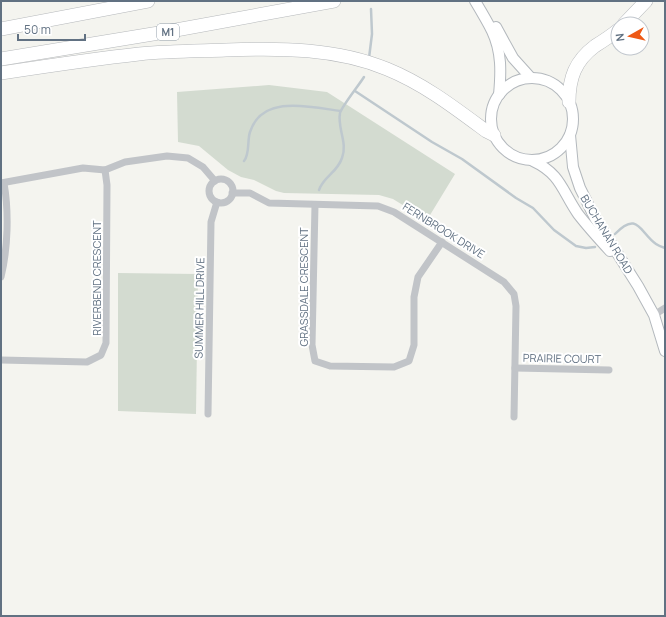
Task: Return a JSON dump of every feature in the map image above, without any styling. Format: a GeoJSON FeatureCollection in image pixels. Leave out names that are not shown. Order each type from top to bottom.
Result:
{"type":"FeatureCollection","features":[{"type":"Feature","properties":{"kind":"highway"},"geometry":{"type":"LineString","coordinates":[[1,29],[148,1]]}},
{"type":"Feature","properties":{"kind":"highway","name":"M1"},"geometry":{"type":"LineString","coordinates":[[1,59],[165,32],[334,1]]}},
{"type":"Feature","properties":{"kind":"highway"},"geometry":{"type":"LineString","coordinates":[[632,16],[646,1]]}},
{"type":"Feature","properties":{"kind":"highway"},"geometry":{"type":"LineString","coordinates":[[569,102],[570,84],[575,67],[589,51],[610,36]]}},
{"type":"Feature","properties":{"kind":"highway"},"geometry":{"type":"LineString","coordinates":[[1,72],[159,52],[287,49],[324,52],[372,63],[405,77],[437,96],[486,131],[494,135]]}},
{"type":"Feature","properties":{"kind":"main road"},"geometry":{"type":"LineString","coordinates":[[479,2],[513,58],[530,78]]}},
{"type":"Feature","properties":{"kind":"main road"},"geometry":{"type":"LineString","coordinates":[[479,2],[492,31],[499,52],[501,72],[499,95],[492,112],[491,124],[494,135],[500,146],[511,155],[519,159],[533,161],[545,159],[564,146],[570,135],[573,119],[569,102],[563,92],[553,84],[530,78],[520,80],[510,84],[499,95]]}},
{"type":"Feature","properties":{"kind":"main road","name":"BUCHANAN ROAD"},"geometry":{"type":"LineString","coordinates":[[570,135],[573,167],[584,198],[654,315],[665,351]]}},
{"type":"Feature","properties":{"kind":"main road","name":"BUCHANAN ROAD"},"geometry":{"type":"LineString","coordinates":[[533,161],[547,169],[559,182],[577,212],[638,286]]}},
{"type":"Feature","properties":{"kind":"street"},"geometry":{"type":"LineString","coordinates":[[1,277],[5,261],[7,202],[2,183],[83,168],[105,170],[125,162],[167,156],[188,158],[203,167],[215,180]]}},
{"type":"Feature","properties":{"kind":"street","name":"RIVERBEND CRESCENT"},"geometry":{"type":"LineString","coordinates":[[1,360],[87,362],[101,355],[106,343],[107,185],[105,170]]}},
{"type":"Feature","properties":{"kind":"street"},"geometry":{"type":"LineString","coordinates":[[215,180],[226,180],[232,186],[231,197],[226,202],[217,202],[210,196],[209,192],[211,184],[215,180]]}},
{"type":"Feature","properties":{"kind":"street","name":"FERNBROOK DRIVE"},"geometry":{"type":"LineString","coordinates":[[232,193],[250,193],[269,203],[378,206],[394,212],[504,282],[514,294],[516,306],[514,417]]}},
{"type":"Feature","properties":{"kind":"street","name":"SUMMER HILL DRIVE"},"geometry":{"type":"LineString","coordinates":[[208,414],[211,222],[217,202]]}},
{"type":"Feature","properties":{"kind":"street","name":"GRASSDALE CRESCENT"},"geometry":{"type":"LineString","coordinates":[[315,205],[312,345],[315,361],[330,366],[394,367],[409,361],[414,345],[414,297],[418,278],[442,242]]}},
{"type":"Feature","properties":{"kind":"street"},"geometry":{"type":"LineString","coordinates":[[654,315],[665,308]]}},
{"type":"Feature","properties":{"kind":"street","name":"PRAIRIE COURT"},"geometry":{"type":"LineString","coordinates":[[515,368],[609,370]]}},
{"type":"Feature","properties":{"kind":"shaded area"},"geometry":{"type":"Polygon","coordinates":[[[269,85],[327,92],[455,174],[427,220],[393,199],[379,195],[284,193],[276,191],[254,180],[241,177],[228,170],[199,146],[178,142],[177,92],[269,85]]]}},
{"type":"Feature","properties":{"kind":"shaded area"},"geometry":{"type":"Polygon","coordinates":[[[118,273],[198,274],[196,414],[118,411],[118,273]]]}},
{"type":"Feature","properties":{"kind":"waterway"},"geometry":{"type":"LineString","coordinates":[[369,58],[372,34],[371,9]]}},
{"type":"Feature","properties":{"kind":"waterway"},"geometry":{"type":"LineString","coordinates":[[319,190],[321,185],[337,167],[342,158],[344,147],[339,119],[340,113],[364,77]]}},
{"type":"Feature","properties":{"kind":"waterway"},"geometry":{"type":"LineString","coordinates":[[355,91],[432,142],[462,159],[516,198],[533,208],[554,230],[576,246],[586,248],[595,247]]}},
{"type":"Feature","properties":{"kind":"waterway"},"geometry":{"type":"LineString","coordinates":[[244,161],[247,155],[250,132],[256,120],[265,112],[276,108],[289,106],[315,107],[340,111]]}},
{"type":"Feature","properties":{"kind":"waterway"},"geometry":{"type":"LineString","coordinates":[[615,234],[623,227],[629,224],[634,224],[638,226],[656,244],[665,248]]}}]}
